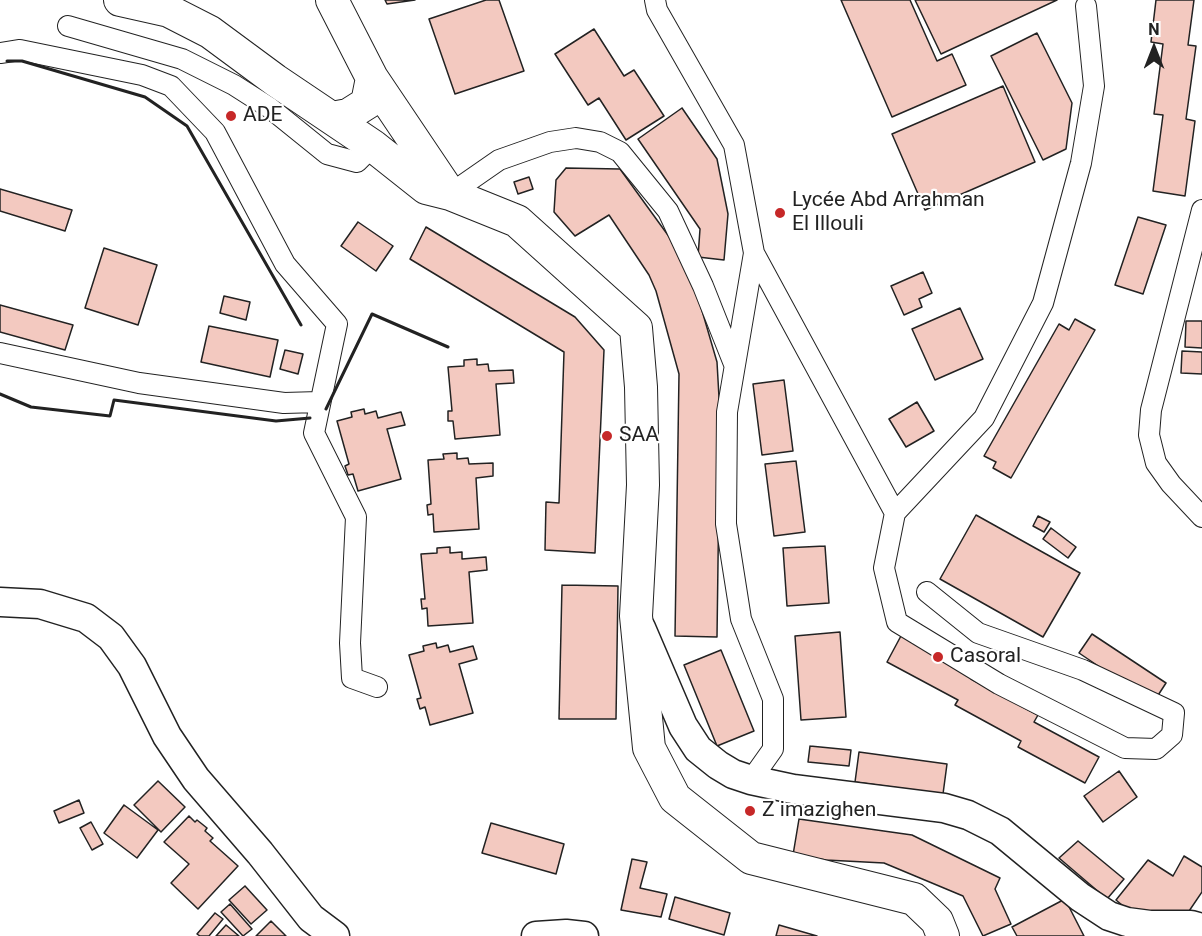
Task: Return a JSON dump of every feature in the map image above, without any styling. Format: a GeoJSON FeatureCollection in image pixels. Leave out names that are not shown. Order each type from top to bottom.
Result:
{"type":"FeatureCollection","features":[{"type":"Feature","properties":{"kind":"main road"},"geometry":{"type":"LineString","coordinates":[[120,0],[169,12],[210,32],[275,80],[373,146],[426,188],[450,194],[517,221],[636,328],[641,387],[643,485],[636,616],[649,748],[675,798],[751,858],[914,899],[937,921],[943,936]]}},
{"type":"Feature","properties":{"kind":"main road"},"geometry":{"type":"LineString","coordinates":[[332,0],[372,78],[450,194]]}},
{"type":"Feature","properties":{"kind":"main road"},"geometry":{"type":"LineString","coordinates":[[332,118],[348,115],[367,103],[372,78]]}},
{"type":"Feature","properties":{"kind":"main road"},"geometry":{"type":"LineString","coordinates":[[0,602],[40,604],[86,618],[111,637],[132,666],[167,736],[196,779],[260,853],[311,918],[335,936]]}},
{"type":"Feature","properties":{"kind":"main road"},"geometry":{"type":"LineString","coordinates":[[636,616],[683,726],[698,749],[718,765],[751,780],[793,789],[944,808],[968,815],[1000,831],[1080,897],[1109,916],[1127,922],[1150,925],[1202,928]]}},
{"type":"Feature","properties":{"kind":"main road"},"geometry":{"type":"LineString","coordinates":[[536,936],[566,934],[584,936]]}},
{"type":"Feature","properties":{"kind":"street"},"geometry":{"type":"LineString","coordinates":[[655,0],[657,10],[734,145],[754,254],[895,513]]}},
{"type":"Feature","properties":{"kind":"street"},"geometry":{"type":"LineString","coordinates":[[927,592],[978,633],[1083,670],[1174,713],[1172,735],[1156,749],[1125,748],[999,684],[897,622],[884,568],[895,513],[984,418],[1043,303],[1082,164],[1094,86],[1086,6]]}},
{"type":"Feature","properties":{"kind":"street"},"geometry":{"type":"LineString","coordinates":[[68,26],[182,59],[234,84],[270,108],[327,154],[357,162],[373,146]]}},
{"type":"Feature","properties":{"kind":"street"},"geometry":{"type":"LineString","coordinates":[[0,53],[20,50],[142,75],[171,86],[215,132],[285,264],[338,324],[314,433],[356,517],[350,643],[352,678],[377,687]]}},
{"type":"Feature","properties":{"kind":"street"},"geometry":{"type":"LineString","coordinates":[[171,86],[182,59]]}},
{"type":"Feature","properties":{"kind":"street"},"geometry":{"type":"LineString","coordinates":[[450,194],[499,160],[550,142],[576,138],[600,142],[620,152],[668,211],[703,286],[735,365]]}},
{"type":"Feature","properties":{"kind":"street"},"geometry":{"type":"LineString","coordinates":[[1202,210],[1151,410],[1149,435],[1156,463],[1171,484],[1202,517]]}},
{"type":"Feature","properties":{"kind":"street"},"geometry":{"type":"LineString","coordinates":[[751,780],[773,749],[773,699],[741,619],[726,524],[727,412],[754,254]]}},
{"type":"Feature","properties":{"kind":"street"},"geometry":{"type":"LineString","coordinates":[[0,353],[139,383],[284,403],[319,402]]}},
{"type":"Feature","properties":{"kind":"building"},"geometry":{"type":"Polygon","coordinates":[[[385,0],[415,0],[387,4],[385,0]]]}},
{"type":"Feature","properties":{"kind":"building"},"geometry":{"type":"Polygon","coordinates":[[[486,0],[499,0],[524,71],[455,94],[429,19],[486,0]]]}},
{"type":"Feature","properties":{"kind":"building"},"geometry":{"type":"Polygon","coordinates":[[[841,0],[910,0],[937,61],[952,54],[966,85],[892,117],[841,0]]]}},
{"type":"Feature","properties":{"kind":"building"},"geometry":{"type":"Polygon","coordinates":[[[915,0],[1057,0],[941,54],[915,0]]]}},
{"type":"Feature","properties":{"kind":"building"},"geometry":{"type":"Polygon","coordinates":[[[1156,0],[1194,0],[1188,45],[1196,46],[1186,119],[1195,121],[1185,196],[1153,191],[1163,115],[1154,114],[1163,44],[1151,42],[1156,0]]]}},
{"type":"Feature","properties":{"kind":"building"},"geometry":{"type":"Polygon","coordinates":[[[594,29],[624,76],[634,70],[664,116],[626,140],[599,98],[588,105],[555,54],[594,29]]]}},
{"type":"Feature","properties":{"kind":"building"},"geometry":{"type":"Polygon","coordinates":[[[1037,33],[1072,103],[1066,149],[1043,160],[991,56],[1037,33]]]}},
{"type":"Feature","properties":{"kind":"building"},"geometry":{"type":"Polygon","coordinates":[[[1003,86],[1035,162],[925,210],[892,134],[1003,86]]]}},
{"type":"Feature","properties":{"kind":"building"},"geometry":{"type":"Polygon","coordinates":[[[682,108],[717,159],[728,214],[724,260],[698,257],[700,229],[638,139],[682,108]]]}},
{"type":"Feature","properties":{"kind":"building"},"geometry":{"type":"Polygon","coordinates":[[[566,168],[620,169],[678,249],[696,290],[717,362],[720,415],[717,637],[675,636],[679,374],[656,291],[649,275],[609,215],[575,236],[554,212],[556,180],[566,168]]]}},
{"type":"Feature","properties":{"kind":"building"},"geometry":{"type":"Polygon","coordinates":[[[529,177],[533,189],[518,194],[514,182],[529,177]]]}},
{"type":"Feature","properties":{"kind":"building"},"geometry":{"type":"Polygon","coordinates":[[[0,189],[72,210],[65,231],[0,211],[0,189]]]}},
{"type":"Feature","properties":{"kind":"building"},"geometry":{"type":"Polygon","coordinates":[[[1138,217],[1166,225],[1143,294],[1115,285],[1138,217]]]}},
{"type":"Feature","properties":{"kind":"building"},"geometry":{"type":"Polygon","coordinates":[[[358,222],[393,246],[376,271],[341,246],[358,222]]]}},
{"type":"Feature","properties":{"kind":"building"},"geometry":{"type":"Polygon","coordinates":[[[426,227],[575,317],[604,350],[595,553],[545,550],[546,502],[559,503],[564,352],[410,259],[426,227]]]}},
{"type":"Feature","properties":{"kind":"building"},"geometry":{"type":"Polygon","coordinates":[[[104,248],[157,265],[138,325],[85,308],[104,248]]]}},
{"type":"Feature","properties":{"kind":"building"},"geometry":{"type":"Polygon","coordinates":[[[923,272],[932,293],[919,299],[922,307],[904,315],[891,286],[923,272]]]}},
{"type":"Feature","properties":{"kind":"building"},"geometry":{"type":"Polygon","coordinates":[[[224,296],[250,302],[246,320],[220,313],[224,296]]]}},
{"type":"Feature","properties":{"kind":"building"},"geometry":{"type":"Polygon","coordinates":[[[0,305],[73,325],[65,350],[0,332],[0,305]]]}},
{"type":"Feature","properties":{"kind":"building"},"geometry":{"type":"Polygon","coordinates":[[[960,308],[983,359],[935,380],[912,329],[960,308]]]}},
{"type":"Feature","properties":{"kind":"building"},"geometry":{"type":"Polygon","coordinates":[[[1075,319],[1095,330],[1011,478],[993,468],[996,462],[984,456],[1059,324],[1069,330],[1075,319]]]}},
{"type":"Feature","properties":{"kind":"building"},"geometry":{"type":"Polygon","coordinates":[[[1186,321],[1202,321],[1202,348],[1185,347],[1186,321]]]}},
{"type":"Feature","properties":{"kind":"building"},"geometry":{"type":"Polygon","coordinates":[[[209,326],[278,340],[270,377],[201,362],[209,326]]]}},
{"type":"Feature","properties":{"kind":"building"},"geometry":{"type":"Polygon","coordinates":[[[285,350],[303,354],[298,374],[280,369],[285,350]]]}},
{"type":"Feature","properties":{"kind":"building"},"geometry":{"type":"Polygon","coordinates":[[[1182,351],[1202,352],[1202,374],[1181,373],[1182,351]]]}},
{"type":"Feature","properties":{"kind":"building"},"geometry":{"type":"Polygon","coordinates":[[[477,359],[477,365],[488,364],[489,371],[513,370],[514,383],[496,384],[500,435],[455,439],[453,421],[448,421],[448,411],[452,411],[448,367],[464,366],[464,360],[477,359]]]}},
{"type":"Feature","properties":{"kind":"building"},"geometry":{"type":"Polygon","coordinates":[[[784,380],[793,451],[762,455],[753,384],[784,380]]]}},
{"type":"Feature","properties":{"kind":"building"},"geometry":{"type":"Polygon","coordinates":[[[917,402],[934,431],[906,447],[889,419],[917,402]]]}},
{"type":"Feature","properties":{"kind":"building"},"geometry":{"type":"Polygon","coordinates":[[[364,409],[365,414],[376,411],[378,418],[401,412],[405,425],[387,429],[401,479],[358,491],[353,474],[348,475],[345,466],[349,464],[337,421],[352,417],[351,412],[364,409]]]}},
{"type":"Feature","properties":{"kind":"building"},"geometry":{"type":"Polygon","coordinates":[[[457,453],[457,459],[468,458],[469,464],[493,463],[493,476],[476,478],[479,529],[434,532],[433,514],[428,515],[427,505],[431,504],[428,460],[444,459],[443,454],[457,453]]]}},
{"type":"Feature","properties":{"kind":"building"},"geometry":{"type":"Polygon","coordinates":[[[796,461],[805,532],[774,536],[765,464],[796,461]]]}},
{"type":"Feature","properties":{"kind":"building"},"geometry":{"type":"Polygon","coordinates":[[[976,515],[1080,573],[1043,637],[940,579],[976,515]]]}},
{"type":"Feature","properties":{"kind":"building"},"geometry":{"type":"Polygon","coordinates":[[[1038,516],[1050,522],[1044,532],[1033,526],[1038,516]]]}},
{"type":"Feature","properties":{"kind":"building"},"geometry":{"type":"Polygon","coordinates":[[[1051,528],[1076,547],[1068,558],[1043,539],[1051,528]]]}},
{"type":"Feature","properties":{"kind":"building"},"geometry":{"type":"Polygon","coordinates":[[[825,546],[829,603],[787,606],[783,548],[825,546]]]}},
{"type":"Feature","properties":{"kind":"building"},"geometry":{"type":"Polygon","coordinates":[[[450,547],[450,553],[462,552],[462,559],[486,557],[487,570],[469,572],[473,623],[428,626],[427,608],[422,609],[421,599],[425,599],[421,554],[437,553],[437,548],[450,547]]]}},
{"type":"Feature","properties":{"kind":"building"},"geometry":{"type":"Polygon","coordinates":[[[562,585],[618,586],[616,719],[559,719],[562,585]]]}},
{"type":"Feature","properties":{"kind":"building"},"geometry":{"type":"Polygon","coordinates":[[[840,632],[846,717],[801,720],[795,636],[840,632]]]}},
{"type":"Feature","properties":{"kind":"building"},"geometry":{"type":"Polygon","coordinates":[[[902,634],[974,674],[971,679],[1038,715],[1034,722],[1099,757],[1085,783],[1018,747],[1021,741],[955,705],[958,700],[887,662],[902,634]]]}},
{"type":"Feature","properties":{"kind":"building"},"geometry":{"type":"Polygon","coordinates":[[[1092,634],[1166,683],[1153,703],[1079,653],[1092,634]]]}},
{"type":"Feature","properties":{"kind":"building"},"geometry":{"type":"Polygon","coordinates":[[[436,643],[437,648],[448,645],[450,652],[473,646],[477,659],[459,664],[473,713],[430,725],[425,707],[420,709],[417,699],[421,698],[409,655],[424,651],[423,646],[436,643]]]}},
{"type":"Feature","properties":{"kind":"building"},"geometry":{"type":"Polygon","coordinates":[[[721,650],[754,731],[717,746],[684,665],[721,650]]]}},
{"type":"Feature","properties":{"kind":"building"},"geometry":{"type":"Polygon","coordinates":[[[810,746],[851,750],[849,766],[808,762],[810,746]]]}},
{"type":"Feature","properties":{"kind":"building"},"geometry":{"type":"Polygon","coordinates":[[[859,752],[947,764],[943,794],[855,782],[859,752]]]}},
{"type":"Feature","properties":{"kind":"building"},"geometry":{"type":"Polygon","coordinates":[[[1119,771],[1137,797],[1103,822],[1084,796],[1119,771]]]}},
{"type":"Feature","properties":{"kind":"building"},"geometry":{"type":"Polygon","coordinates":[[[158,781],[185,807],[161,832],[134,805],[158,781]]]}},
{"type":"Feature","properties":{"kind":"building"},"geometry":{"type":"Polygon","coordinates":[[[79,800],[84,813],[59,823],[54,811],[79,800]]]}},
{"type":"Feature","properties":{"kind":"building"},"geometry":{"type":"Polygon","coordinates":[[[124,805],[158,830],[137,858],[104,833],[124,805]]]}},
{"type":"Feature","properties":{"kind":"building"},"geometry":{"type":"Polygon","coordinates":[[[189,816],[207,828],[205,831],[213,838],[210,841],[238,866],[198,909],[171,883],[189,864],[164,842],[189,816]]]}},
{"type":"Feature","properties":{"kind":"building"},"geometry":{"type":"Polygon","coordinates":[[[799,819],[912,835],[1000,878],[995,889],[1011,924],[983,936],[963,896],[884,863],[826,860],[793,855],[799,819]]]}},
{"type":"Feature","properties":{"kind":"building"},"geometry":{"type":"Polygon","coordinates":[[[91,822],[103,844],[92,850],[80,828],[91,822]]]}},
{"type":"Feature","properties":{"kind":"building"},"geometry":{"type":"Polygon","coordinates":[[[491,823],[564,844],[556,874],[482,853],[491,823]]]}},
{"type":"Feature","properties":{"kind":"building"},"geometry":{"type":"Polygon","coordinates":[[[1078,841],[1124,879],[1107,899],[1059,858],[1078,841]]]}},
{"type":"Feature","properties":{"kind":"building"},"geometry":{"type":"Polygon","coordinates":[[[1184,856],[1202,867],[1202,892],[1185,917],[1141,921],[1116,900],[1148,860],[1173,876],[1184,856]]]}},
{"type":"Feature","properties":{"kind":"building"},"geometry":{"type":"Polygon","coordinates":[[[632,859],[647,862],[640,888],[667,894],[661,917],[621,910],[632,859]]]}},
{"type":"Feature","properties":{"kind":"building"},"geometry":{"type":"Polygon","coordinates":[[[245,886],[267,910],[251,924],[229,900],[245,886]]]}},
{"type":"Feature","properties":{"kind":"building"},"geometry":{"type":"Polygon","coordinates":[[[675,897],[730,913],[724,935],[669,919],[675,897]]]}},
{"type":"Feature","properties":{"kind":"building"},"geometry":{"type":"Polygon","coordinates":[[[1065,899],[1084,936],[1017,936],[1012,927],[1065,899]]]}},
{"type":"Feature","properties":{"kind":"building"},"geometry":{"type":"Polygon","coordinates":[[[230,904],[252,929],[243,936],[221,912],[230,904]]]}},
{"type":"Feature","properties":{"kind":"building"},"geometry":{"type":"Polygon","coordinates":[[[215,913],[223,919],[209,936],[197,934],[215,913]]]}},
{"type":"Feature","properties":{"kind":"building"},"geometry":{"type":"Polygon","coordinates":[[[271,921],[286,936],[256,936],[271,921]]]}},
{"type":"Feature","properties":{"kind":"building"},"geometry":{"type":"Polygon","coordinates":[[[226,925],[239,936],[216,936],[226,925]]]}},
{"type":"Feature","properties":{"kind":"building"},"geometry":{"type":"Polygon","coordinates":[[[779,925],[817,936],[776,936],[779,925]]]}},
{"type":"Feature","properties":{"kind":"wall"},"geometry":{"type":"LineString","coordinates":[[7,61],[22,61],[145,97],[187,126],[301,325]]}},
{"type":"Feature","properties":{"kind":"wall"},"geometry":{"type":"LineString","coordinates":[[326,409],[372,314],[448,347]]}},
{"type":"Feature","properties":{"kind":"wall"},"geometry":{"type":"LineString","coordinates":[[0,394],[31,407],[110,416],[114,400],[276,421],[310,418]]}},
{"type":"Feature","properties":{"kind":"place","name":"ADE"},"geometry":{"type":"Point","coordinates":[231,116]}},
{"type":"Feature","properties":{"kind":"place","name":"Lycée Abd Arrahman El Illouli"},"geometry":{"type":"Point","coordinates":[780,213]}},
{"type":"Feature","properties":{"kind":"place","name":"SAA"},"geometry":{"type":"Point","coordinates":[607,436]}},
{"type":"Feature","properties":{"kind":"place","name":"Casoral"},"geometry":{"type":"Point","coordinates":[938,657]}},
{"type":"Feature","properties":{"kind":"place","name":"Z imazighen"},"geometry":{"type":"Point","coordinates":[750,811]}}]}
